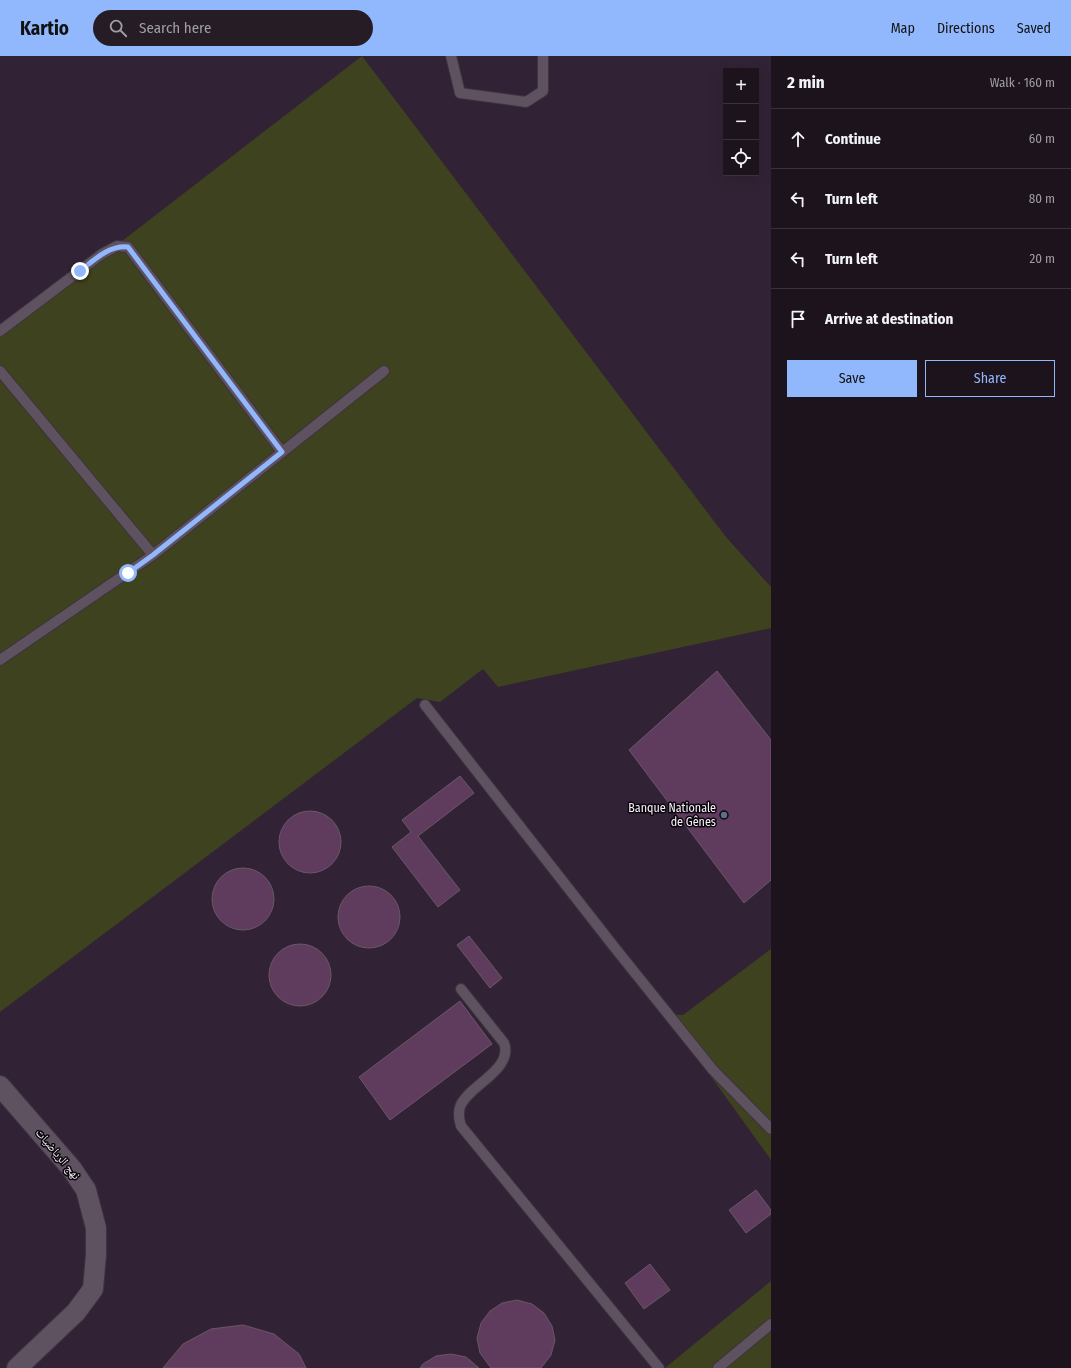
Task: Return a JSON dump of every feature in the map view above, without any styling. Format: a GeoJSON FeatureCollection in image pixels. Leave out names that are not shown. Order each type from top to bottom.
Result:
{"type":"FeatureCollection","features":[{"type":"Feature","properties":{"kind":"street","name":"نهج الرياضيات"},"geometry":{"type":"LineString","coordinates":[[0,1086],[72,1169],[86,1190],[96,1228],[93,1289],[76,1312],[17,1368]]}},
{"type":"Feature","properties":{"kind":"lane"},"geometry":{"type":"LineString","coordinates":[[451,56],[460,93],[526,102],[543,91],[543,56]]}},
{"type":"Feature","properties":{"kind":"lane"},"geometry":{"type":"LineString","coordinates":[[0,331],[102,254],[118,246],[128,247],[282,452]]}},
{"type":"Feature","properties":{"kind":"lane"},"geometry":{"type":"LineString","coordinates":[[0,371],[153,555]]}},
{"type":"Feature","properties":{"kind":"lane"},"geometry":{"type":"LineString","coordinates":[[0,660],[153,555],[384,371]]}},
{"type":"Feature","properties":{"kind":"lane"},"geometry":{"type":"LineString","coordinates":[[425,705],[708,1064],[771,1129]]}},
{"type":"Feature","properties":{"kind":"lane"},"geometry":{"type":"LineString","coordinates":[[461,988],[504,1043],[505,1048],[504,1056],[499,1066],[460,1107],[459,1119],[461,1126],[659,1368]]}},
{"type":"Feature","properties":{"kind":"lane"},"geometry":{"type":"LineString","coordinates":[[718,1368],[771,1324]]}},
{"type":"Feature","properties":{"kind":"shaded area"},"geometry":{"type":"Polygon","coordinates":[[[0,56],[771,56],[771,1368],[0,1368],[0,56]]]}},
{"type":"Feature","properties":{"kind":"green space"},"geometry":{"type":"Polygon","coordinates":[[[362,56],[726,537],[771,587],[771,628],[498,687],[483,669],[440,702],[417,698],[0,1012],[0,335],[362,56]]]}},
{"type":"Feature","properties":{"kind":"green space"},"geometry":{"type":"Polygon","coordinates":[[[771,949],[771,1160],[666,1014],[683,1015],[771,949]]]}},
{"type":"Feature","properties":{"kind":"green space"},"geometry":{"type":"Polygon","coordinates":[[[771,1281],[771,1368],[665,1368],[771,1281]]]}},
{"type":"Feature","properties":{"kind":"building","name":"Banque Nationale de Gênes"},"geometry":{"type":"Polygon","coordinates":[[[717,671],[771,740],[771,880],[744,903],[629,750],[717,671]]]}},
{"type":"Feature","properties":{"kind":"building"},"geometry":{"type":"Polygon","coordinates":[[[460,776],[474,793],[418,836],[460,890],[438,907],[392,847],[411,832],[402,820],[460,776]]]}},
{"type":"Feature","properties":{"kind":"building"},"geometry":{"type":"Polygon","coordinates":[[[304,811],[316,811],[332,820],[339,830],[341,842],[339,854],[332,864],[316,873],[304,873],[293,868],[284,859],[279,848],[279,836],[284,825],[293,816],[304,811]]]}},
{"type":"Feature","properties":{"kind":"building"},"geometry":{"type":"Polygon","coordinates":[[[237,868],[249,868],[265,877],[272,887],[274,899],[272,911],[265,921],[249,930],[237,930],[226,925],[217,916],[212,905],[212,893],[217,882],[226,873],[237,868]]]}},
{"type":"Feature","properties":{"kind":"building"},"geometry":{"type":"Polygon","coordinates":[[[363,886],[375,886],[391,895],[398,905],[400,917],[398,929],[391,939],[375,948],[363,948],[352,943],[343,934],[338,923],[338,911],[343,900],[352,891],[363,886]]]}},
{"type":"Feature","properties":{"kind":"building"},"geometry":{"type":"Polygon","coordinates":[[[469,936],[502,978],[490,988],[457,945],[469,936]]]}},
{"type":"Feature","properties":{"kind":"building"},"geometry":{"type":"Polygon","coordinates":[[[294,944],[306,944],[322,953],[329,963],[331,975],[329,987],[322,997],[306,1006],[294,1006],[283,1001],[274,992],[269,981],[269,969],[274,958],[283,949],[294,944]]]}},
{"type":"Feature","properties":{"kind":"building"},"geometry":{"type":"Polygon","coordinates":[[[460,1001],[492,1044],[390,1120],[359,1077],[460,1001]]]}},
{"type":"Feature","properties":{"kind":"building"},"geometry":{"type":"Polygon","coordinates":[[[756,1190],[771,1210],[771,1214],[746,1233],[729,1210],[756,1190]]]}},
{"type":"Feature","properties":{"kind":"building"},"geometry":{"type":"Polygon","coordinates":[[[650,1264],[670,1290],[644,1309],[625,1283],[650,1264]]]}},
{"type":"Feature","properties":{"kind":"building"},"geometry":{"type":"Polygon","coordinates":[[[517,1300],[532,1304],[544,1313],[552,1326],[555,1340],[551,1355],[541,1368],[491,1368],[480,1353],[477,1338],[481,1323],[490,1311],[502,1303],[517,1300]]]}},
{"type":"Feature","properties":{"kind":"building"},"geometry":{"type":"Polygon","coordinates":[[[243,1325],[274,1334],[299,1354],[306,1368],[163,1368],[183,1344],[211,1329],[243,1325]]]}},
{"type":"Feature","properties":{"kind":"building"},"geometry":{"type":"Polygon","coordinates":[[[451,1354],[466,1357],[479,1368],[420,1368],[423,1364],[436,1356],[451,1354]]]}},
{"type":"Feature","properties":{"kind":"place","name":"Banque Nationale de Gênes"},"geometry":{"type":"Point","coordinates":[724,815]}},
{"type":"Feature","properties":{"kind":"route"},"geometry":{"type":"LineString","coordinates":[[80,271],[102,254],[118,246],[128,247],[282,452],[153,555],[128,573]]}}]}
